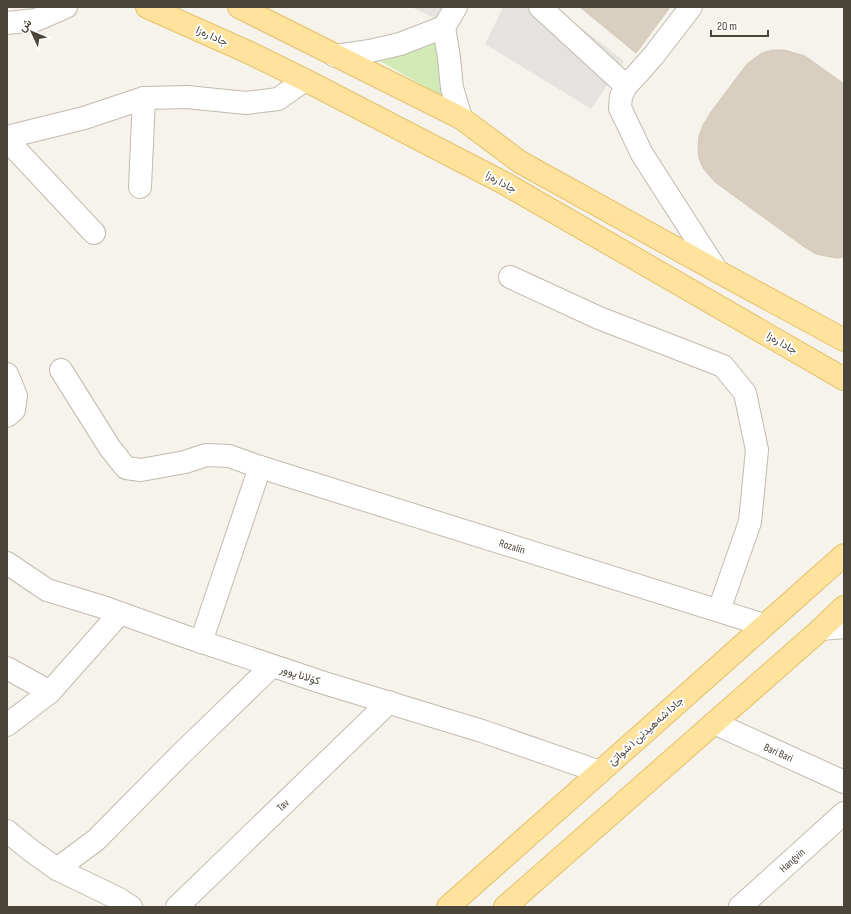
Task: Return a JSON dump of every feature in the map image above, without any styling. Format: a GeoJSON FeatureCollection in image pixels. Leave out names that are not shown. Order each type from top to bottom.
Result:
{"type":"FeatureCollection","features":[{"type":"Feature","properties":{"kind":"main road","name":"جادا ره‌زا"},"geometry":{"type":"LineString","coordinates":[[147,7],[250,53],[305,80],[504,183],[844,379]]}},
{"type":"Feature","properties":{"kind":"main road"},"geometry":{"type":"LineString","coordinates":[[239,7],[461,118],[520,162],[844,340]]}},
{"type":"Feature","properties":{"kind":"main road"},"geometry":{"type":"LineString","coordinates":[[818,364],[844,394]]}},
{"type":"Feature","properties":{"kind":"main road","name":"جادا شەهیدێن ١ شواتێ"},"geometry":{"type":"LineString","coordinates":[[448,907],[764,624],[837,561],[844,546]]}},
{"type":"Feature","properties":{"kind":"main road"},"geometry":{"type":"LineString","coordinates":[[505,907],[844,607]]}},
{"type":"Feature","properties":{"kind":"street"},"geometry":{"type":"LineString","coordinates":[[7,23],[36,20],[66,7]]}},
{"type":"Feature","properties":{"kind":"street"},"geometry":{"type":"LineString","coordinates":[[335,56],[370,51],[400,44],[444,27],[456,7]]}},
{"type":"Feature","properties":{"kind":"street"},"geometry":{"type":"LineString","coordinates":[[540,7],[626,86]]}},
{"type":"Feature","properties":{"kind":"street"},"geometry":{"type":"LineString","coordinates":[[691,7],[649,60],[626,86],[622,96],[620,108],[642,154],[717,271]]}},
{"type":"Feature","properties":{"kind":"street"},"geometry":{"type":"LineString","coordinates":[[444,27],[452,88],[461,118]]}},
{"type":"Feature","properties":{"kind":"street"},"geometry":{"type":"LineString","coordinates":[[7,137],[84,118],[144,98],[187,97],[246,103],[278,99],[305,80]]}},
{"type":"Feature","properties":{"kind":"street"},"geometry":{"type":"LineString","coordinates":[[140,187],[144,98]]}},
{"type":"Feature","properties":{"kind":"street"},"geometry":{"type":"LineString","coordinates":[[7,140],[94,233]]}},
{"type":"Feature","properties":{"kind":"street"},"geometry":{"type":"LineString","coordinates":[[510,277],[599,318],[723,366],[745,393],[757,450],[750,522],[719,610]]}},
{"type":"Feature","properties":{"kind":"street","name":"Rozalin"},"geometry":{"type":"LineString","coordinates":[[61,370],[110,448],[126,468],[141,470],[184,462],[206,455],[229,456],[260,467],[764,624]]}},
{"type":"Feature","properties":{"kind":"street"},"geometry":{"type":"LineString","coordinates":[[7,374],[16,396],[14,410],[7,416]]}},
{"type":"Feature","properties":{"kind":"street"},"geometry":{"type":"LineString","coordinates":[[201,642],[260,467]]}},
{"type":"Feature","properties":{"kind":"street","name":"کۆلانا پوور"},"geometry":{"type":"LineString","coordinates":[[7,563],[47,590],[106,608],[201,642],[321,682],[482,731],[600,772]]}},
{"type":"Feature","properties":{"kind":"street"},"geometry":{"type":"LineString","coordinates":[[7,724],[50,692],[120,613]]}},
{"type":"Feature","properties":{"kind":"street"},"geometry":{"type":"LineString","coordinates":[[822,628],[844,627]]}},
{"type":"Feature","properties":{"kind":"street"},"geometry":{"type":"LineString","coordinates":[[57,869],[96,840],[180,755],[272,666]]}},
{"type":"Feature","properties":{"kind":"street"},"geometry":{"type":"LineString","coordinates":[[7,668],[50,692]]}},
{"type":"Feature","properties":{"kind":"street","name":"Tav"},"geometry":{"type":"LineString","coordinates":[[181,906],[389,702]]}},
{"type":"Feature","properties":{"kind":"street","name":"Bari Bari"},"geometry":{"type":"LineString","coordinates":[[714,723],[844,782]]}},
{"type":"Feature","properties":{"kind":"street","name":"Hangvin"},"geometry":{"type":"LineString","coordinates":[[740,907],[844,813]]}},
{"type":"Feature","properties":{"kind":"street"},"geometry":{"type":"LineString","coordinates":[[7,831],[57,869],[119,899],[131,907]]}},
{"type":"Feature","properties":{"kind":"green space"},"geometry":{"type":"Polygon","coordinates":[[[427,38],[436,43],[452,102],[371,56],[427,38]]]}},
{"type":"Feature","properties":{"kind":"shaded area"},"geometry":{"type":"Polygon","coordinates":[[[411,7],[444,7],[437,19],[411,7]]]}},
{"type":"Feature","properties":{"kind":"shaded area"},"geometry":{"type":"Polygon","coordinates":[[[503,7],[554,7],[624,61],[591,109],[485,44],[503,7]]]}},
{"type":"Feature","properties":{"kind":"building"},"geometry":{"type":"Polygon","coordinates":[[[580,7],[670,7],[636,53],[580,7]]]}},
{"type":"Feature","properties":{"kind":"building"},"geometry":{"type":"Polygon","coordinates":[[[773,50],[784,50],[805,56],[844,84],[844,257],[837,258],[816,254],[803,246],[715,182],[703,168],[699,158],[699,136],[703,125],[711,112],[747,64],[762,53],[773,50]]]}}]}
